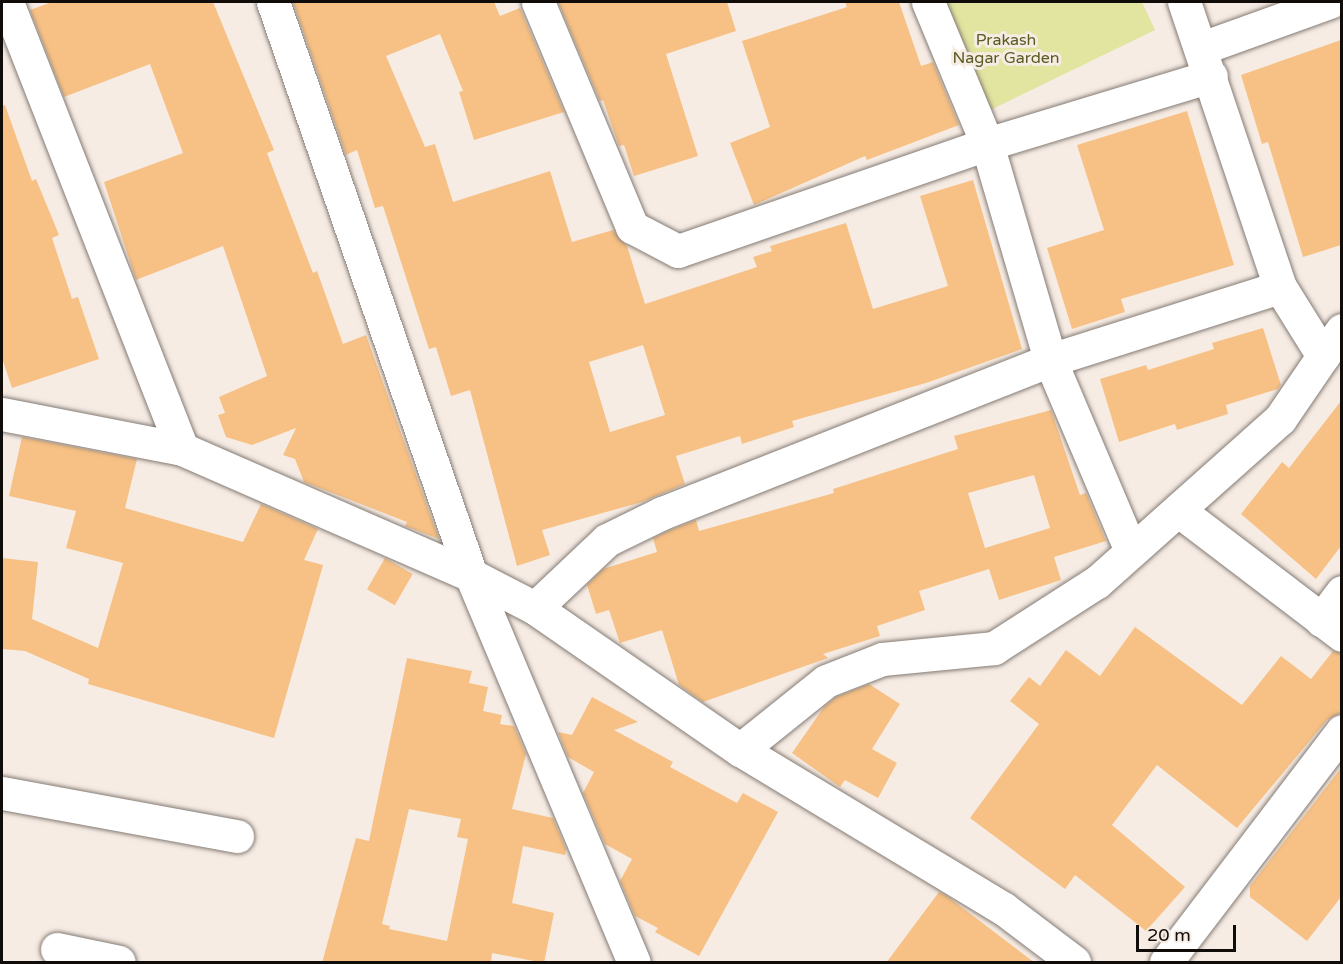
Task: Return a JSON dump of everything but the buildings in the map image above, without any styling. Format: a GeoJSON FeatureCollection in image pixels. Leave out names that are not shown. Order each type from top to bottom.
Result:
{"type":"FeatureCollection","features":[{"type":"Feature","properties":{"kind":"street"},"geometry":{"type":"LineString","coordinates":[[7,2],[182,449]]}},
{"type":"Feature","properties":{"kind":"street"},"geometry":{"type":"LineString","coordinates":[[273,2],[471,575],[634,963]]}},
{"type":"Feature","properties":{"kind":"street"},"geometry":{"type":"LineString","coordinates":[[538,2],[632,227],[678,251],[987,144],[1207,62],[1330,2]]}},
{"type":"Feature","properties":{"kind":"street"},"geometry":{"type":"LineString","coordinates":[[928,2],[987,144],[1050,360],[1131,551]]}},
{"type":"Feature","properties":{"kind":"street"},"geometry":{"type":"LineString","coordinates":[[740,750],[826,681],[882,659],[994,648],[1097,582],[1280,419],[1332,343],[1280,287],[1207,62],[1184,2]]}},
{"type":"Feature","properties":{"kind":"street"},"geometry":{"type":"LineString","coordinates":[[536,608],[608,540],[662,513],[1050,360],[1280,287]]}},
{"type":"Feature","properties":{"kind":"street"},"geometry":{"type":"LineString","coordinates":[[2,414],[182,449],[471,575],[536,608],[740,750],[1004,909],[1074,963]]}},
{"type":"Feature","properties":{"kind":"street"},"geometry":{"type":"LineString","coordinates":[[1178,510],[1331,628],[1341,592]]}},
{"type":"Feature","properties":{"kind":"street"},"geometry":{"type":"LineString","coordinates":[[1166,963],[1341,731]]}},
{"type":"Feature","properties":{"kind":"street"},"geometry":{"type":"LineString","coordinates":[[2,793],[237,836]]}},
{"type":"Feature","properties":{"kind":"street"},"geometry":{"type":"LineString","coordinates":[[57,949],[119,963]]}},
{"type":"Feature","properties":{"kind":"green space","name":"Prakash Nagar Garden"},"geometry":{"type":"Polygon","coordinates":[[[936,2],[1142,2],[1155,30],[982,114],[936,2]]]}}]}
